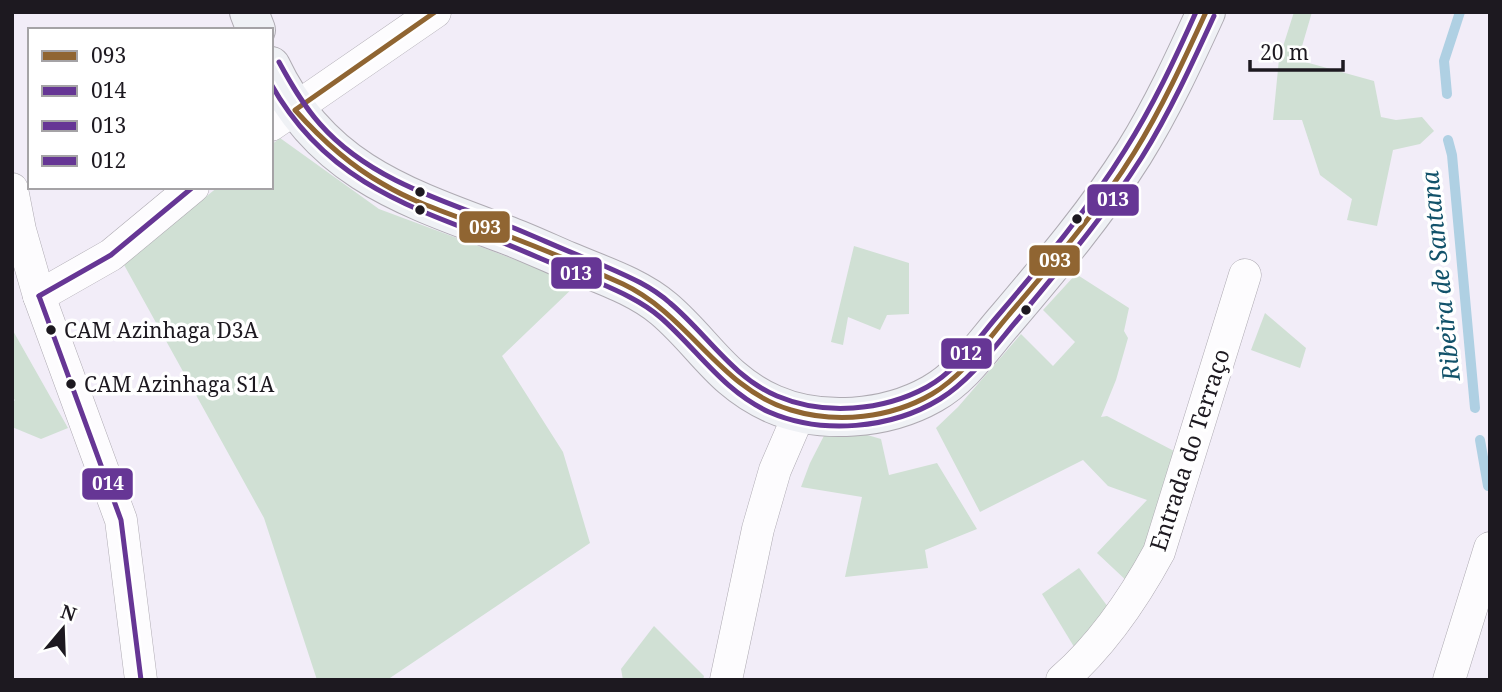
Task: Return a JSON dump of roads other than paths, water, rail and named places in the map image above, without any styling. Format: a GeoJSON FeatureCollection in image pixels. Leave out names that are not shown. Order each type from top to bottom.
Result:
{"type":"FeatureCollection","features":[{"type":"Feature","properties":{"kind":"main road"},"geometry":{"type":"LineString","coordinates":[[273,74],[283,117],[314,133],[386,187],[441,212],[506,235],[621,283],[645,296],[665,310],[729,378],[776,405],[824,417],[854,417],[904,406],[934,393],[962,371],[1055,262],[1105,198],[1136,151],[1174,82],[1206,12]]}},
{"type":"Feature","properties":{"kind":"street"},"geometry":{"type":"LineString","coordinates":[[283,117],[435,12]]}},
{"type":"Feature","properties":{"kind":"street"},"geometry":{"type":"LineString","coordinates":[[12,189],[16,233],[121,520],[141,680]]}},
{"type":"Feature","properties":{"kind":"street"},"geometry":{"type":"LineString","coordinates":[[39,296],[111,255],[190,189]]}},
{"type":"Feature","properties":{"kind":"street","name":"Entrada do Terraço"},"geometry":{"type":"LineString","coordinates":[[1062,680],[1082,662],[1138,592],[1159,552],[1245,275]]}},
{"type":"Feature","properties":{"kind":"street"},"geometry":{"type":"LineString","coordinates":[[726,680],[758,530],[775,470],[800,411]]}},
{"type":"Feature","properties":{"kind":"street"},"geometry":{"type":"LineString","coordinates":[[1449,680],[1490,548]]}},
{"type":"Feature","properties":{"kind":"waterway","name":"Ribeira de Santana"},"geometry":{"type":"LineString","coordinates":[[1447,94],[1444,61],[1460,12]]}},
{"type":"Feature","properties":{"kind":"waterway","name":"Ribeira de Santana"},"geometry":{"type":"LineString","coordinates":[[1448,140],[1452,155],[1475,408]]}},
{"type":"Feature","properties":{"kind":"waterway","name":"Ribeira de Santana"},"geometry":{"type":"LineString","coordinates":[[1480,440],[1488,486]]}},
{"type":"Feature","properties":{"kind":"place","name":"CAM Azinhaga D3A"},"geometry":{"type":"Point","coordinates":[51,330]}},
{"type":"Feature","properties":{"kind":"place","name":"CAM Azinhaga S1A"},"geometry":{"type":"Point","coordinates":[71,384]}}]}
